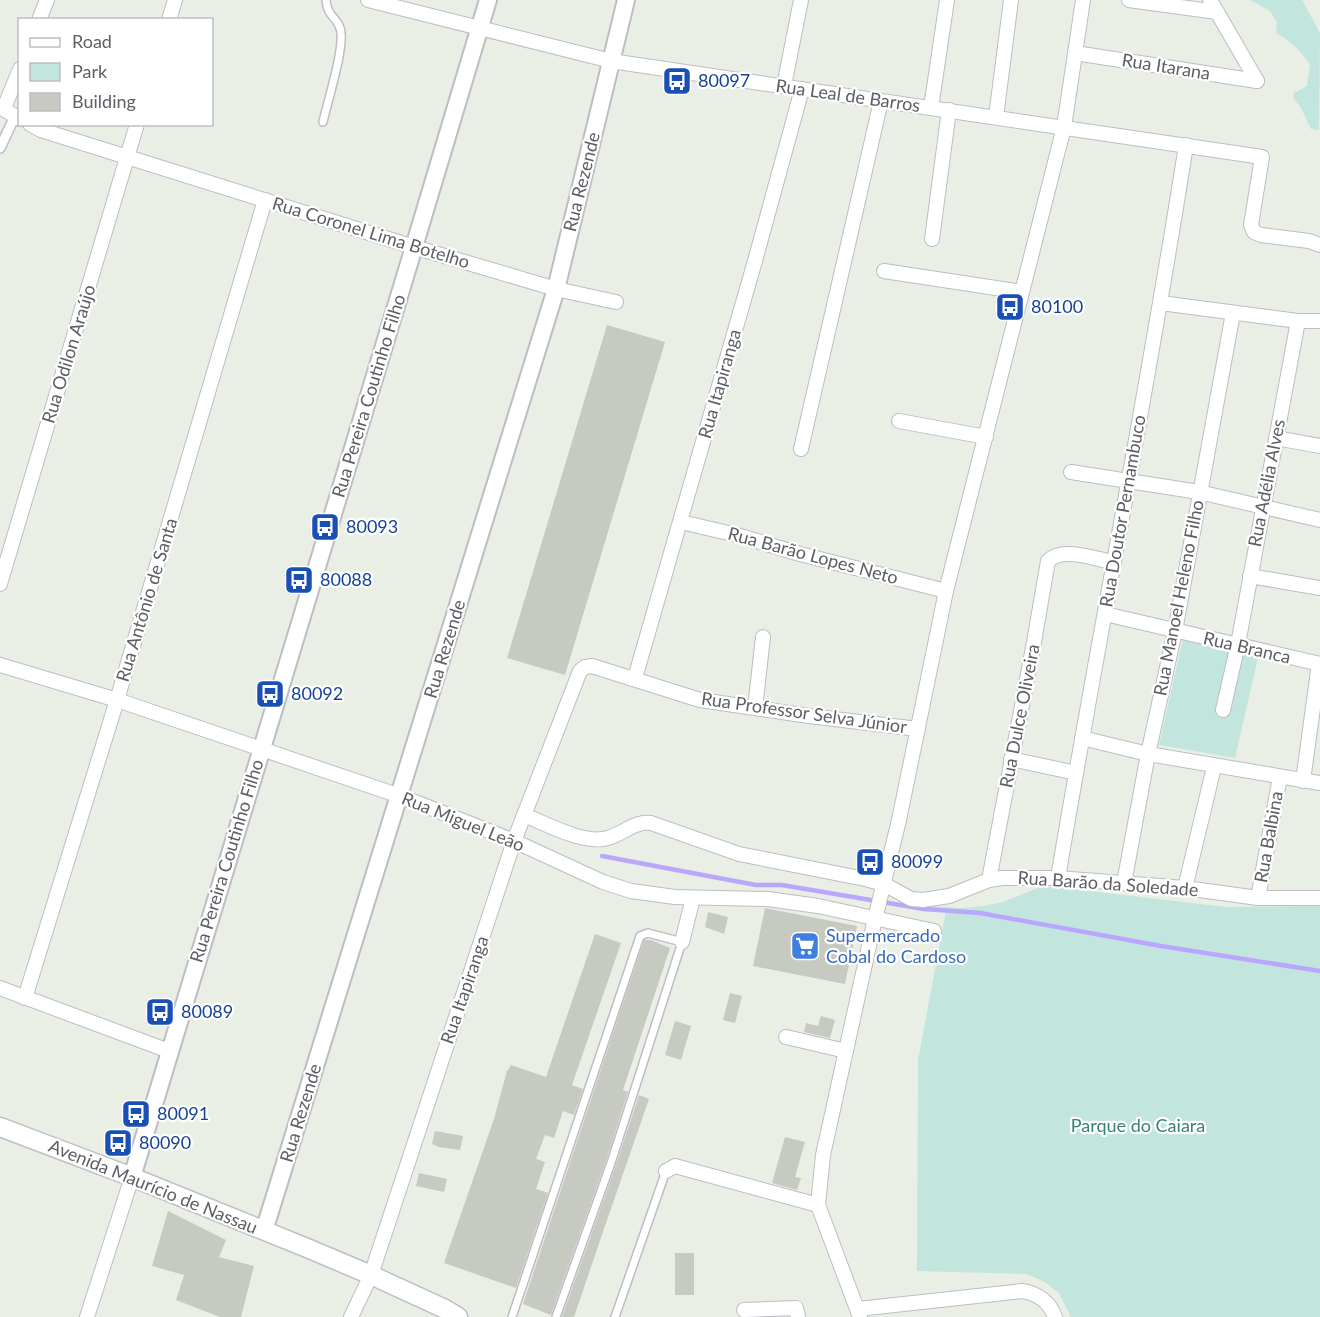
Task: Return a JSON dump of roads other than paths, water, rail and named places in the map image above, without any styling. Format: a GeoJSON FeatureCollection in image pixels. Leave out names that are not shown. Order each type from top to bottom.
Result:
{"type":"FeatureCollection","features":[{"type":"Feature","properties":{"kind":"main road","name":"Avenida Maurício de Nassau"},"geometry":{"type":"LineString","coordinates":[[0,1127],[132,1177],[307,1248],[371,1275],[458,1317]]}},
{"type":"Feature","properties":{"kind":"street"},"geometry":{"type":"LineString","coordinates":[[40,18],[47,0]]}},
{"type":"Feature","properties":{"kind":"street"},"geometry":{"type":"LineString","coordinates":[[170,18],[175,0]]}},
{"type":"Feature","properties":{"kind":"street","name":"Rua Leal de Barros"},"geometry":{"type":"LineString","coordinates":[[368,0],[611,62],[1262,157],[1251,225],[1254,232],[1320,245]]}},
{"type":"Feature","properties":{"kind":"street","name":"Rua Pereira Coutinho Filho"},"geometry":{"type":"LineString","coordinates":[[132,1177],[488,0]]}},
{"type":"Feature","properties":{"kind":"street","name":"Rua Rezende"},"geometry":{"type":"LineString","coordinates":[[264,1231],[556,289],[626,0]]}},
{"type":"Feature","properties":{"kind":"street"},"geometry":{"type":"LineString","coordinates":[[930,108],[946,0]]}},
{"type":"Feature","properties":{"kind":"street"},"geometry":{"type":"LineString","coordinates":[[996,117],[1011,0]]}},
{"type":"Feature","properties":{"kind":"street"},"geometry":{"type":"LineString","coordinates":[[1055,1317],[1047,1302],[1038,1296],[1022,1291],[859,1313],[818,1205],[823,1155],[918,729],[946,591],[1064,127],[1083,0]]}},
{"type":"Feature","properties":{"kind":"street"},"geometry":{"type":"LineString","coordinates":[[1129,0],[1214,6]]}},
{"type":"Feature","properties":{"kind":"street"},"geometry":{"type":"LineString","coordinates":[[784,86],[798,4]]}},
{"type":"Feature","properties":{"kind":"street","name":"Rua Itarana"},"geometry":{"type":"LineString","coordinates":[[1075,52],[1257,81],[1214,6]]}},
{"type":"Feature","properties":{"kind":"street"},"geometry":{"type":"LineString","coordinates":[[0,148],[18,78]]}},
{"type":"Feature","properties":{"kind":"street","name":"Rua Itapiranga"},"geometry":{"type":"LineString","coordinates":[[635,678],[752,272],[802,89]]}},
{"type":"Feature","properties":{"kind":"street"},"geometry":{"type":"LineString","coordinates":[[801,449],[881,100]]}},
{"type":"Feature","properties":{"kind":"street"},"geometry":{"type":"LineString","coordinates":[[932,239],[948,110]]}},
{"type":"Feature","properties":{"kind":"street","name":"Rua Coronel Lima Botelho"},"geometry":{"type":"LineString","coordinates":[[34,126],[414,248],[556,289],[616,302]]}},
{"type":"Feature","properties":{"kind":"street","name":"Rua Odilon Araújo"},"geometry":{"type":"LineString","coordinates":[[0,583],[136,126]]}},
{"type":"Feature","properties":{"kind":"street","name":"Rua Doutor Pernambuco"},"geometry":{"type":"LineString","coordinates":[[1058,878],[1161,303],[1186,145]]}},
{"type":"Feature","properties":{"kind":"street","name":"Rua Antônio de Santa"},"geometry":{"type":"LineString","coordinates":[[25,998],[117,700],[265,201]]}},
{"type":"Feature","properties":{"kind":"street"},"geometry":{"type":"LineString","coordinates":[[884,271],[1022,292]]}},
{"type":"Feature","properties":{"kind":"street"},"geometry":{"type":"LineString","coordinates":[[1161,303],[1298,321],[1320,321]]}},
{"type":"Feature","properties":{"kind":"street","name":"Rua Manoel Heleno Filho"},"geometry":{"type":"LineString","coordinates":[[1124,883],[1148,754],[1175,631],[1233,313]]}},
{"type":"Feature","properties":{"kind":"street","name":"Rua Adélia Alves"},"geometry":{"type":"LineString","coordinates":[[1223,710],[1238,644],[1298,321]]}},
{"type":"Feature","properties":{"kind":"street"},"geometry":{"type":"LineString","coordinates":[[899,421],[986,437]]}},
{"type":"Feature","properties":{"kind":"street"},"geometry":{"type":"LineString","coordinates":[[1276,438],[1320,446]]}},
{"type":"Feature","properties":{"kind":"street"},"geometry":{"type":"LineString","coordinates":[[1071,472],[1199,492],[1320,520]]}},
{"type":"Feature","properties":{"kind":"street","name":"Rua Barão Lopes Neto"},"geometry":{"type":"LineString","coordinates":[[681,522],[946,591]]}},
{"type":"Feature","properties":{"kind":"street","name":"Rua Dulce Oliveira"},"geometry":{"type":"LineString","coordinates":[[989,880],[1048,561],[1053,555],[1062,553],[1113,562]]}},
{"type":"Feature","properties":{"kind":"street"},"geometry":{"type":"LineString","coordinates":[[1250,576],[1320,588]]}},
{"type":"Feature","properties":{"kind":"street","name":"Rua Branca"},"geometry":{"type":"LineString","coordinates":[[1105,614],[1319,664]]}},
{"type":"Feature","properties":{"kind":"street"},"geometry":{"type":"LineString","coordinates":[[755,708],[763,637]]}},
{"type":"Feature","properties":{"kind":"street","name":"Rua Balbina"},"geometry":{"type":"LineString","coordinates":[[1303,781],[1319,664]]}},
{"type":"Feature","properties":{"kind":"street","name":"Rua Miguel Leão"},"geometry":{"type":"LineString","coordinates":[[0,665],[117,700],[400,796],[514,841],[603,882],[631,891],[675,897],[768,899],[876,915],[934,931]]}},
{"type":"Feature","properties":{"kind":"street","name":"Rua Professor Selva Júnior"},"geometry":{"type":"LineString","coordinates":[[585,667],[592,666],[635,678],[699,700],[918,729]]}},
{"type":"Feature","properties":{"kind":"street","name":"Rua Itapiranga"},"geometry":{"type":"LineString","coordinates":[[351,1317],[371,1275],[514,841],[580,670],[585,667]]}},
{"type":"Feature","properties":{"kind":"street"},"geometry":{"type":"LineString","coordinates":[[1082,738],[1214,767],[1320,783]]}},
{"type":"Feature","properties":{"kind":"street"},"geometry":{"type":"LineString","coordinates":[[1011,759],[1076,773]]}},
{"type":"Feature","properties":{"kind":"street"},"geometry":{"type":"LineString","coordinates":[[1185,888],[1214,767]]}},
{"type":"Feature","properties":{"kind":"street","name":"Rua Balbina"},"geometry":{"type":"LineString","coordinates":[[1258,898],[1280,777]]}},
{"type":"Feature","properties":{"kind":"street","name":"Rua Barão da Soledade"},"geometry":{"type":"LineString","coordinates":[[524,815],[582,838],[592,839],[608,838],[639,823],[651,822],[739,854],[883,887],[911,899],[923,900],[949,896],[989,880],[1002,878],[1058,878],[1124,883],[1185,888],[1258,898],[1320,898]]}},
{"type":"Feature","properties":{"kind":"street"},"geometry":{"type":"LineString","coordinates":[[682,942],[693,898]]}},
{"type":"Feature","properties":{"kind":"street"},"geometry":{"type":"LineString","coordinates":[[0,988],[169,1051]]}},
{"type":"Feature","properties":{"kind":"street"},"geometry":{"type":"LineString","coordinates":[[786,1037],[846,1051]]}},
{"type":"Feature","properties":{"kind":"street"},"geometry":{"type":"LineString","coordinates":[[666,1171],[675,1166],[818,1205]]}},
{"type":"Feature","properties":{"kind":"street"},"geometry":{"type":"LineString","coordinates":[[87,1317],[132,1177]]}},
{"type":"Feature","properties":{"kind":"street"},"geometry":{"type":"LineString","coordinates":[[744,1310],[797,1313]]}},
{"type":"Feature","properties":{"kind":"lane"},"geometry":{"type":"LineString","coordinates":[[322,122],[342,40],[339,24],[329,15],[326,0]]}},
{"type":"Feature","properties":{"kind":"lane"},"geometry":{"type":"LineString","coordinates":[[512,1317],[640,936],[648,933],[682,942],[611,1163],[556,1317]]}},
{"type":"Feature","properties":{"kind":"lane"},"geometry":{"type":"LineString","coordinates":[[615,1317],[666,1171]]}},
{"type":"Feature","properties":{"kind":"waterway"},"geometry":{"type":"LineString","coordinates":[[602,856],[756,885],[782,885],[924,909],[980,913],[1161,946],[1320,971]]}},
{"type":"Feature","properties":{"kind":"place","name":"80097"},"geometry":{"type":"Point","coordinates":[677,81]}},
{"type":"Feature","properties":{"kind":"place","name":"80100"},"geometry":{"type":"Point","coordinates":[1010,307]}},
{"type":"Feature","properties":{"kind":"place","name":"80093"},"geometry":{"type":"Point","coordinates":[325,527]}},
{"type":"Feature","properties":{"kind":"place","name":"80088"},"geometry":{"type":"Point","coordinates":[299,580]}},
{"type":"Feature","properties":{"kind":"place","name":"80092"},"geometry":{"type":"Point","coordinates":[270,694]}},
{"type":"Feature","properties":{"kind":"place","name":"80099"},"geometry":{"type":"Point","coordinates":[870,862]}},
{"type":"Feature","properties":{"kind":"place","name":"Supermercado Cobal do Cardoso"},"geometry":{"type":"Point","coordinates":[805,946]}},
{"type":"Feature","properties":{"kind":"place","name":"80089"},"geometry":{"type":"Point","coordinates":[160,1012]}},
{"type":"Feature","properties":{"kind":"place","name":"80091"},"geometry":{"type":"Point","coordinates":[136,1114]}},
{"type":"Feature","properties":{"kind":"place","name":"80090"},"geometry":{"type":"Point","coordinates":[118,1143]}},
{"type":"Feature","properties":{"kind":"park label","name":"Parque do Caiara"},"geometry":{"type":"Point","coordinates":[1138,1126]}}]}
